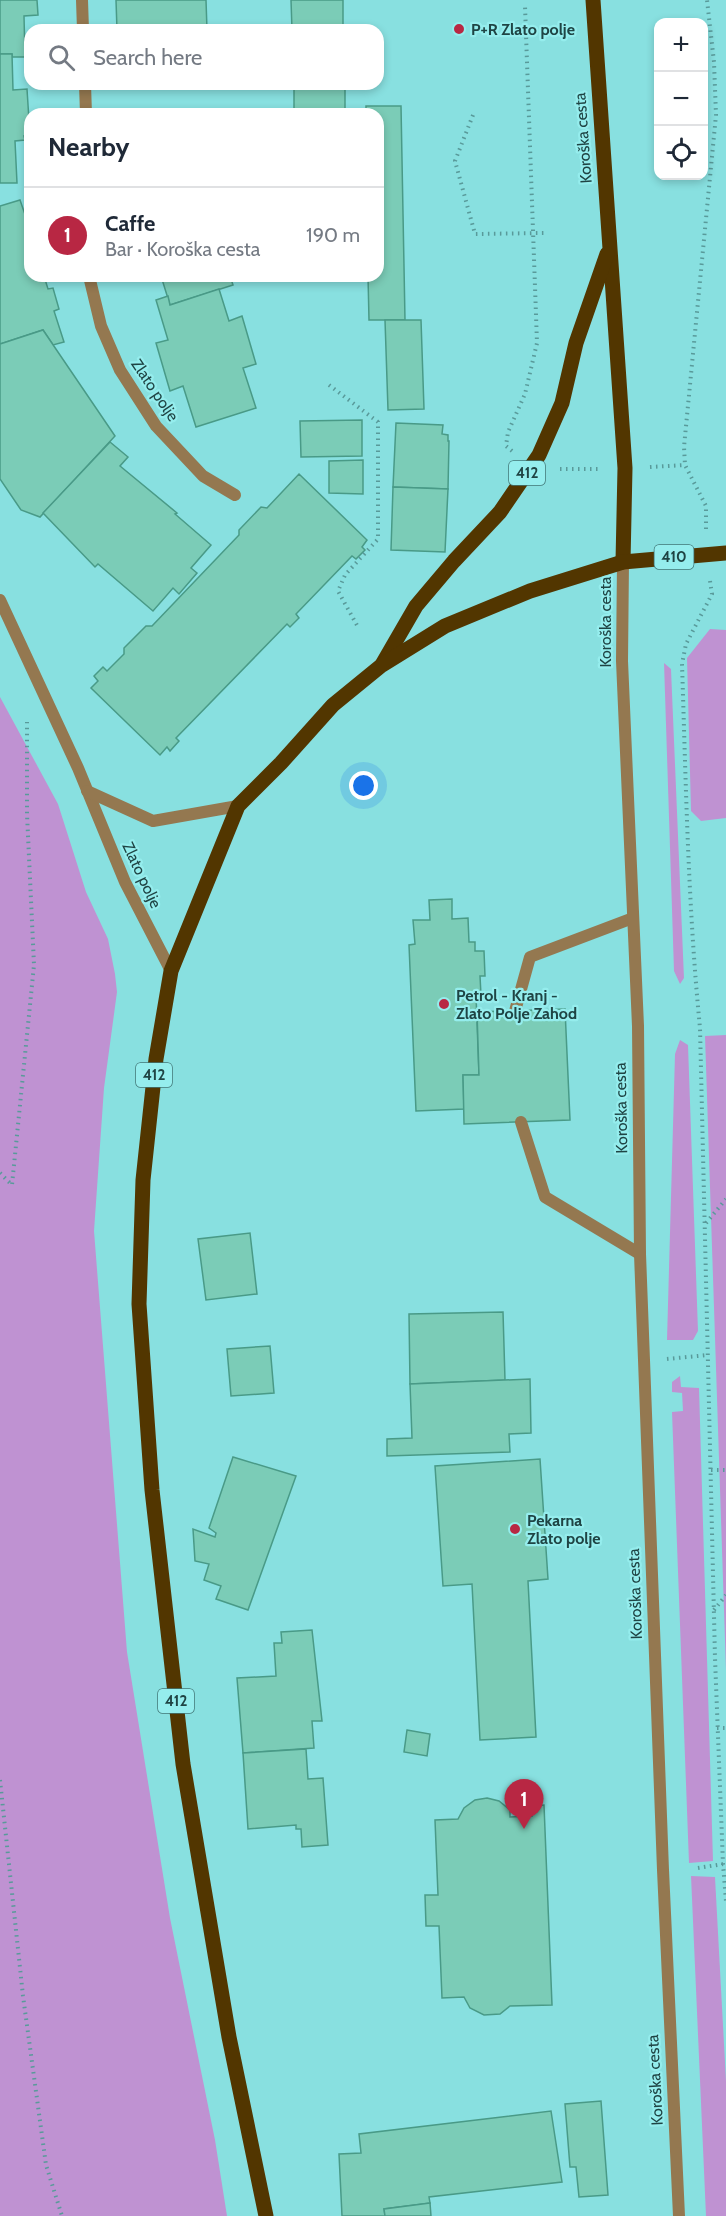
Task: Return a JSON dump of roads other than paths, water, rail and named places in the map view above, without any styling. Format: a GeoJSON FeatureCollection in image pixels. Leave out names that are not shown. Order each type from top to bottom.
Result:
{"type":"FeatureCollection","features":[{"type":"Feature","properties":{"kind":"main road","name":"Koroška cesta"},"geometry":{"type":"LineString","coordinates":[[593,0],[625,468],[623,562]]}},
{"type":"Feature","properties":{"kind":"main road","name":"412"},"geometry":{"type":"LineString","coordinates":[[382,665],[416,606],[500,512],[539,455],[562,403],[576,343],[609,248]]}},
{"type":"Feature","properties":{"kind":"main road","name":"410"},"geometry":{"type":"LineString","coordinates":[[623,562],[726,553]]}},
{"type":"Feature","properties":{"kind":"main road","name":"412"},"geometry":{"type":"LineString","coordinates":[[266,2216],[230,2037],[183,1764],[151,1478],[140,1304],[142,1180],[156,1059],[171,971],[238,806],[333,705],[382,665],[445,626],[530,591],[623,562]]}},
{"type":"Feature","properties":{"kind":"street"},"geometry":{"type":"LineString","coordinates":[[82,0],[83,24]]}},
{"type":"Feature","properties":{"kind":"street"},"geometry":{"type":"LineString","coordinates":[[85,90],[86,108]]}},
{"type":"Feature","properties":{"kind":"street","name":"Zlato polje"},"geometry":{"type":"LineString","coordinates":[[90,282],[101,326],[120,370],[156,426],[203,476],[235,495]]}},
{"type":"Feature","properties":{"kind":"street","name":"Koroška cesta"},"geometry":{"type":"LineString","coordinates":[[623,562],[622,661],[638,1026],[640,1254],[679,2216]]}},
{"type":"Feature","properties":{"kind":"street","name":"Zlato polje"},"geometry":{"type":"LineString","coordinates":[[0,600],[87,791],[125,882],[171,971]]}},
{"type":"Feature","properties":{"kind":"street","name":"Zlato polje"},"geometry":{"type":"LineString","coordinates":[[87,791],[153,821],[238,806]]}},
{"type":"Feature","properties":{"kind":"street"},"geometry":{"type":"LineString","coordinates":[[515,1011],[530,957],[633,918]]}},
{"type":"Feature","properties":{"kind":"street"},"geometry":{"type":"LineString","coordinates":[[521,1122],[545,1197],[640,1254]]}},
{"type":"Feature","properties":{"kind":"place","name":"P+R Zlato polje"},"geometry":{"type":"Point","coordinates":[459,29]}},
{"type":"Feature","properties":{"kind":"place","name":"Petrol - Kranj - Zlato Polje Zahod"},"geometry":{"type":"Point","coordinates":[444,1004]}},
{"type":"Feature","properties":{"kind":"place","name":"Pekarna Zlato polje"},"geometry":{"type":"Point","coordinates":[515,1529]}},
{"type":"Feature","properties":{"kind":"place","name":"Caffe"},"geometry":{"type":"Point","coordinates":[524,1829]}}]}
